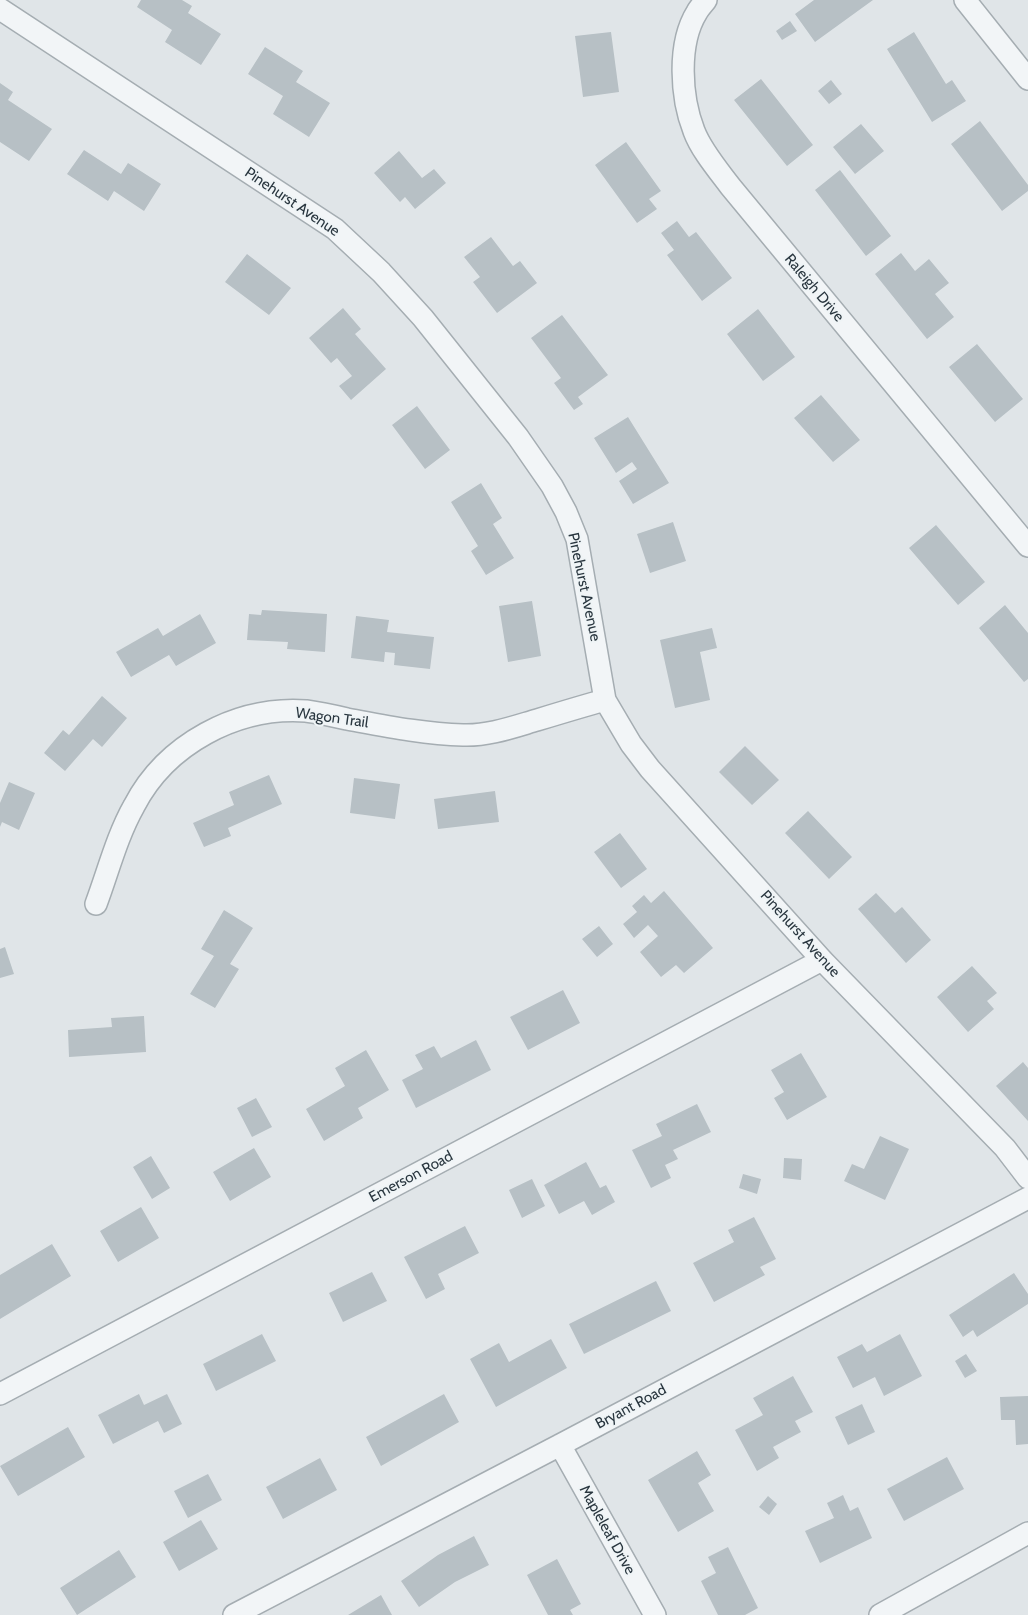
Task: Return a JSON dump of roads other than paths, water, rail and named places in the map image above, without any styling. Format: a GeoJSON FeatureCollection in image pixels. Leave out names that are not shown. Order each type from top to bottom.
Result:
{"type":"FeatureCollection","features":[{"type":"Feature","properties":{"kind":"street","name":"Raleigh Drive"},"geometry":{"type":"LineString","coordinates":[[706,0],[696,12],[684,52],[683,81],[694,132],[730,186],[1028,546]]}},
{"type":"Feature","properties":{"kind":"street"},"geometry":{"type":"LineString","coordinates":[[965,0],[1028,79]]}},
{"type":"Feature","properties":{"kind":"street","name":"Pinehurst Avenue"},"geometry":{"type":"LineString","coordinates":[[0,9],[335,229],[382,272],[423,318],[518,437],[552,486],[566,512],[577,539],[606,700],[631,744],[650,769],[822,960],[1005,1148],[1028,1178]]}},
{"type":"Feature","properties":{"kind":"street","name":"Wagon Trail"},"geometry":{"type":"LineString","coordinates":[[96,904],[134,806],[151,779],[167,761],[189,743],[220,726],[249,717],[279,711],[307,712],[432,733],[465,735],[499,732],[606,700]]}},
{"type":"Feature","properties":{"kind":"street","name":"Emerson Road"},"geometry":{"type":"LineString","coordinates":[[0,1394],[822,960]]}},
{"type":"Feature","properties":{"kind":"street","name":"Bryant Road"},"geometry":{"type":"LineString","coordinates":[[234,1615],[1028,1198]]}},
{"type":"Feature","properties":{"kind":"street","name":"Mapleleaf Drive"},"geometry":{"type":"LineString","coordinates":[[560,1445],[655,1615]]}},
{"type":"Feature","properties":{"kind":"street"},"geometry":{"type":"LineString","coordinates":[[880,1615],[1028,1533]]}}]}
